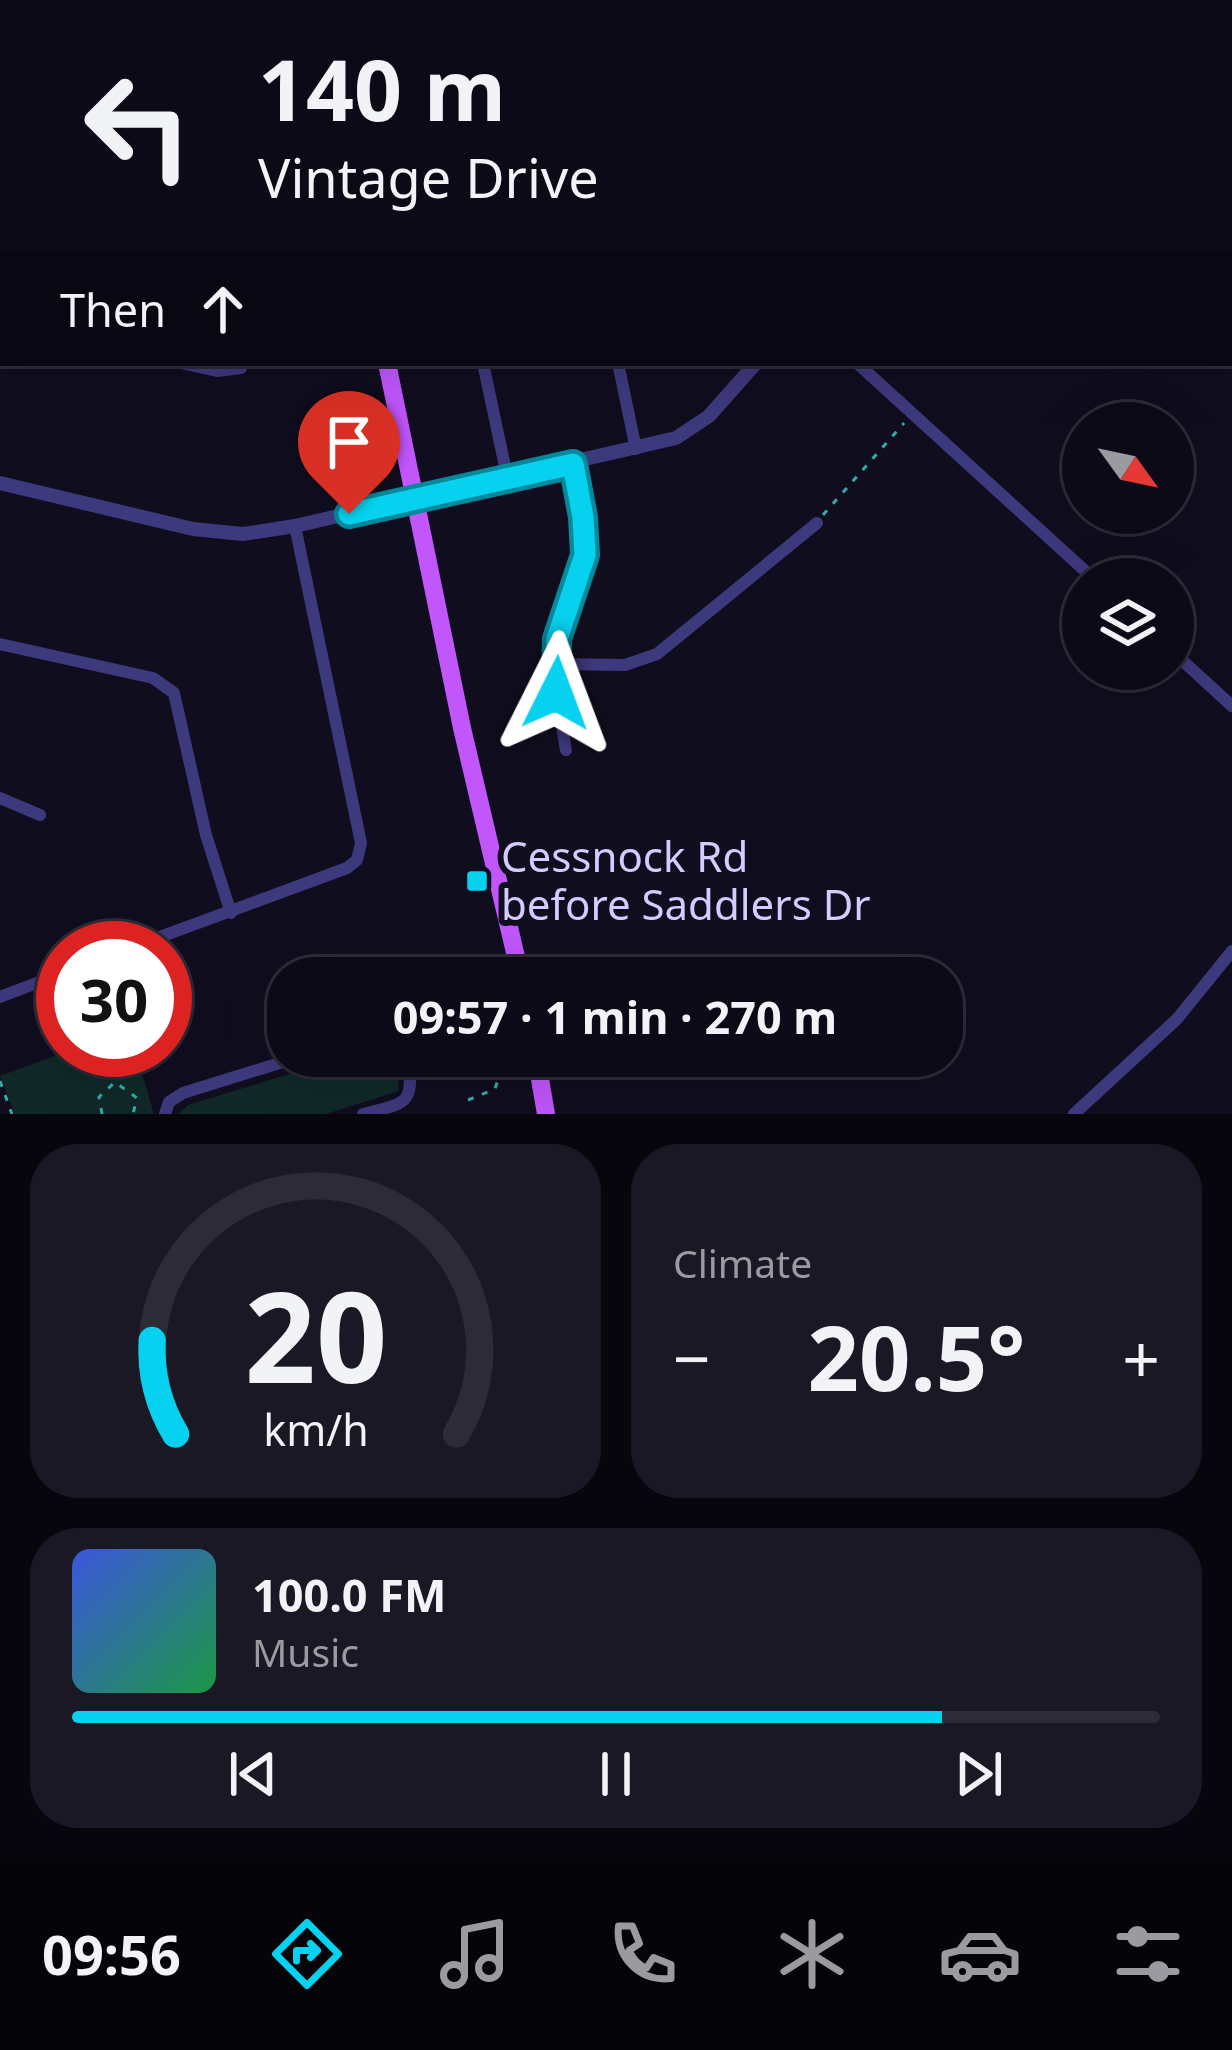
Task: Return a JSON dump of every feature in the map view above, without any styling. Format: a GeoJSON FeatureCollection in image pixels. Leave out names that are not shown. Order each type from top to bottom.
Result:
{"type":"FeatureCollection","features":[{"type":"Feature","properties":{"kind":"main road"},"geometry":{"type":"LineString","coordinates":[[388,366],[487,843],[516,957]]}},
{"type":"Feature","properties":{"kind":"main road"},"geometry":{"type":"LineString","coordinates":[[540,1077],[547,1114]]}},
{"type":"Feature","properties":{"kind":"street"},"geometry":{"type":"LineString","coordinates":[[194,366],[217,371],[242,368]]}},
{"type":"Feature","properties":{"kind":"street"},"geometry":{"type":"LineString","coordinates":[[484,366],[507,476]]}},
{"type":"Feature","properties":{"kind":"street"},"geometry":{"type":"LineString","coordinates":[[619,366],[636,449]]}},
{"type":"Feature","properties":{"kind":"street"},"geometry":{"type":"LineString","coordinates":[[0,484],[193,529],[243,534],[295,526],[676,438],[709,416],[753,366]]}},
{"type":"Feature","properties":{"kind":"street"},"geometry":{"type":"LineString","coordinates":[[860,366],[1071,558]]}},
{"type":"Feature","properties":{"kind":"street"},"geometry":{"type":"LineString","coordinates":[[566,750],[555,664],[557,639],[585,555],[573,464]]}},
{"type":"Feature","properties":{"kind":"street"},"geometry":{"type":"LineString","coordinates":[[555,664],[626,665],[657,654],[817,523]]}},
{"type":"Feature","properties":{"kind":"street"},"geometry":{"type":"LineString","coordinates":[[192,927],[347,868],[362,848],[295,526]]}},
{"type":"Feature","properties":{"kind":"street"},"geometry":{"type":"LineString","coordinates":[[0,644],[153,678],[174,693],[206,835],[231,913]]}},
{"type":"Feature","properties":{"kind":"street"},"geometry":{"type":"LineString","coordinates":[[1194,671],[1232,706]]}},
{"type":"Feature","properties":{"kind":"street"},"geometry":{"type":"LineString","coordinates":[[0,798],[40,815]]}},
{"type":"Feature","properties":{"kind":"street"},"geometry":{"type":"LineString","coordinates":[[1075,1114],[1178,1019],[1232,952]]}},
{"type":"Feature","properties":{"kind":"street"},"geometry":{"type":"LineString","coordinates":[[0,997],[36,983]]}},
{"type":"Feature","properties":{"kind":"street"},"geometry":{"type":"LineString","coordinates":[[165,1114],[170,1102],[184,1093],[267,1067]]}},
{"type":"Feature","properties":{"kind":"street"},"geometry":{"type":"LineString","coordinates":[[363,1114],[398,1106],[409,1096],[411,1077]]}},
{"type":"Feature","properties":{"kind":"path"},"geometry":{"type":"LineString","coordinates":[[817,523],[913,413]]}},
{"type":"Feature","properties":{"kind":"path"},"geometry":{"type":"LineString","coordinates":[[468,1100],[495,1089],[499,1077]]}},
{"type":"Feature","properties":{"kind":"path"},"geometry":{"type":"LineString","coordinates":[[0,1081],[13,1114]]}},
{"type":"Feature","properties":{"kind":"path"},"geometry":{"type":"LineString","coordinates":[[114,1114],[102,1112],[100,1094],[115,1082],[137,1098],[133,1114]]}},
{"type":"Feature","properties":{"kind":"green space"},"geometry":{"type":"Polygon","coordinates":[[[36,1063],[36,1077],[143,1077],[154,1114],[15,1114],[0,1076],[36,1063]]]}},
{"type":"Feature","properties":{"kind":"green space"},"geometry":{"type":"Polygon","coordinates":[[[279,1077],[398,1077],[399,1091],[326,1114],[178,1114],[188,1105],[279,1077]]]}},
{"type":"Feature","properties":{"kind":"place","name":"Cessnock Rd before Saddlers Dr"},"geometry":{"type":"Point","coordinates":[477,881]}},
{"type":"Feature","properties":{"kind":"route"},"geometry":{"type":"LineString","coordinates":[[349,514],[573,464],[585,555],[557,639],[556,693]]}}]}
